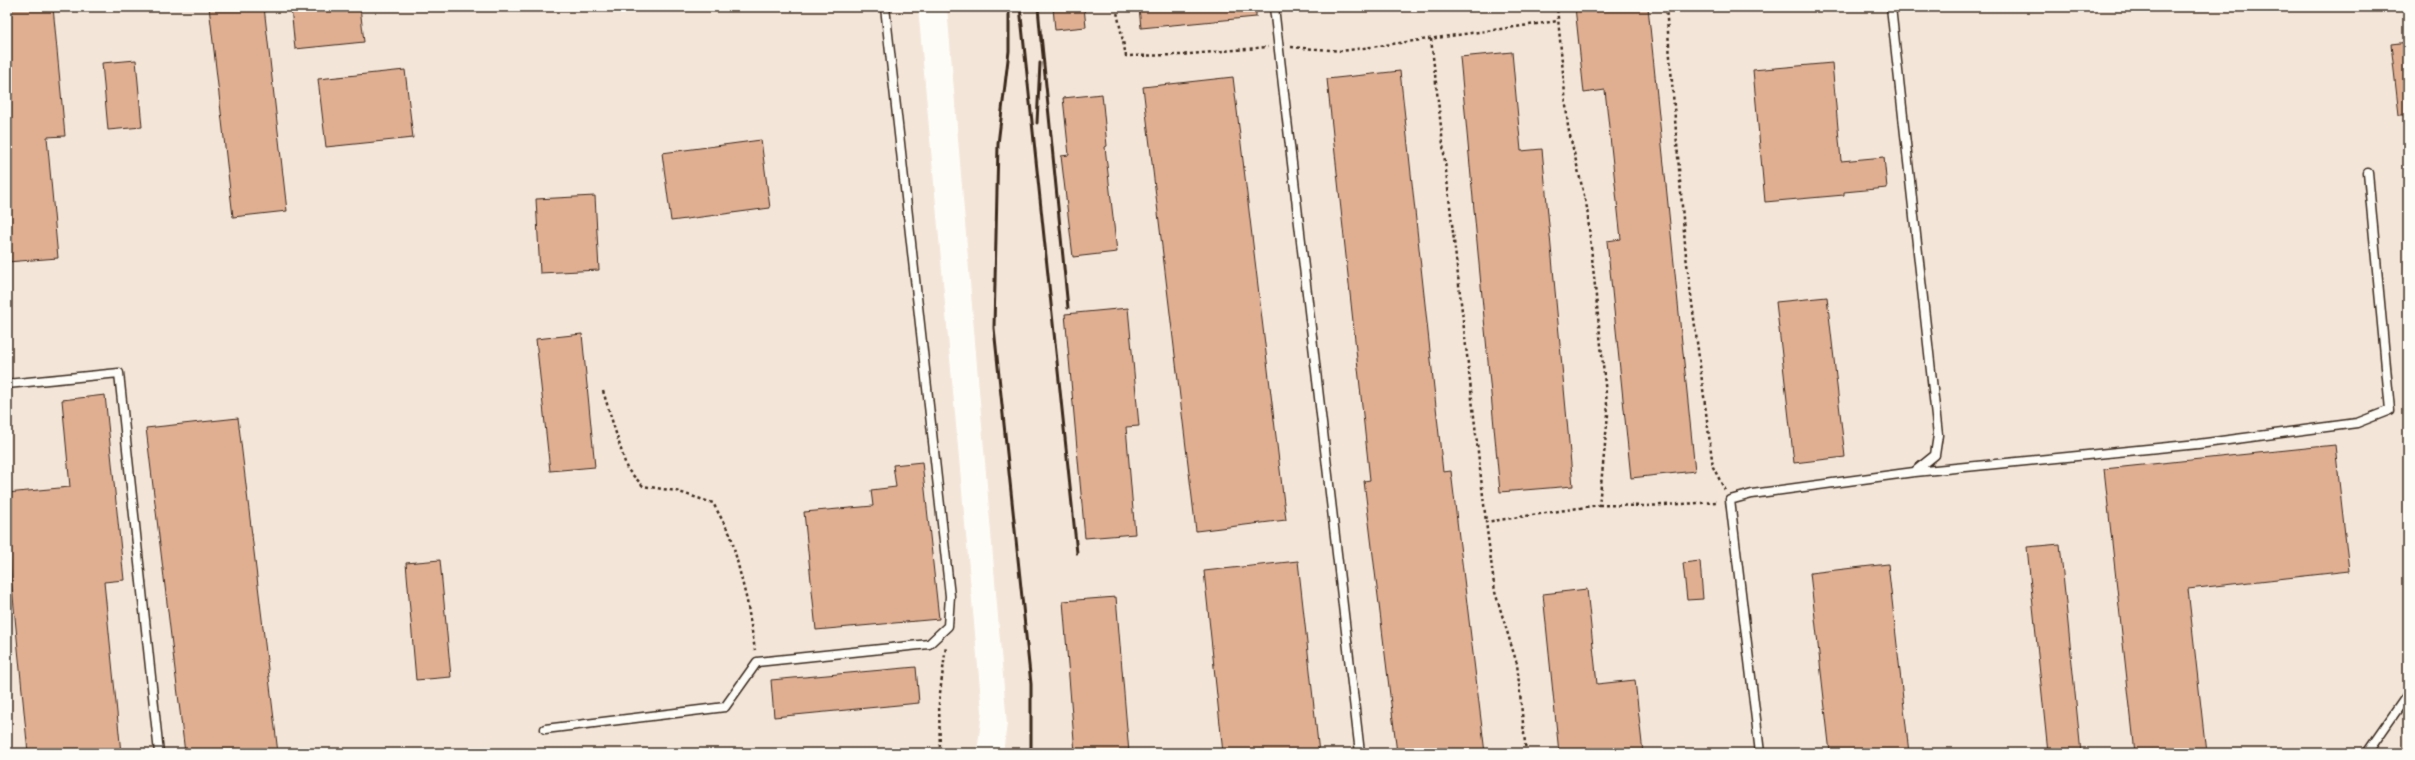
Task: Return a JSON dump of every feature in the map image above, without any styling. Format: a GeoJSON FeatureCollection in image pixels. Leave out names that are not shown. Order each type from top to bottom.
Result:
{"type":"FeatureCollection","features":[{"type":"Feature","properties":{"kind":"lane"},"geometry":{"type":"LineString","coordinates":[[545,729],[725,708],[757,662],[929,644],[948,626],[950,596],[885,7]]}},
{"type":"Feature","properties":{"kind":"lane"},"geometry":{"type":"LineString","coordinates":[[1274,7],[1360,753]]}},
{"type":"Feature","properties":{"kind":"lane"},"geometry":{"type":"LineString","coordinates":[[1891,7],[1938,436],[1935,455],[1914,472]]}},
{"type":"Feature","properties":{"kind":"lane"},"geometry":{"type":"LineString","coordinates":[[1760,753],[1730,500],[1752,494],[1914,472],[2198,444],[2358,424],[2390,410],[2368,173]]}},
{"type":"Feature","properties":{"kind":"lane"},"geometry":{"type":"LineString","coordinates":[[7,384],[119,373],[159,753]]}},
{"type":"Feature","properties":{"kind":"lane"},"geometry":{"type":"LineString","coordinates":[[2367,753],[2408,694]]}},
{"type":"Feature","properties":{"kind":"path"},"geometry":{"type":"LineString","coordinates":[[1116,7],[1126,56],[1180,55],[1278,46],[1342,51],[1558,21]]}},
{"type":"Feature","properties":{"kind":"path"},"geometry":{"type":"LineString","coordinates":[[1557,7],[1568,128],[1587,208],[1608,414],[1599,505]]}},
{"type":"Feature","properties":{"kind":"path"},"geometry":{"type":"LineString","coordinates":[[1486,522],[1599,505],[1646,506],[1730,500],[1713,467],[1686,256],[1666,7]]}},
{"type":"Feature","properties":{"kind":"path"},"geometry":{"type":"LineString","coordinates":[[1432,39],[1486,522],[1496,592],[1517,664],[1526,753]]}},
{"type":"Feature","properties":{"kind":"path"},"geometry":{"type":"LineString","coordinates":[[603,390],[627,469],[642,486],[676,491],[712,503],[731,536],[747,601],[757,662]]}},
{"type":"Feature","properties":{"kind":"path"},"geometry":{"type":"LineString","coordinates":[[940,753],[939,701],[948,626]]}},
{"type":"Feature","properties":{"kind":"shaded area"},"geometry":{"type":"Polygon","coordinates":[[[7,7],[918,7],[982,711],[977,753],[7,753],[7,7]]]}},
{"type":"Feature","properties":{"kind":"shaded area"},"geometry":{"type":"Polygon","coordinates":[[[947,7],[2408,7],[2408,751],[2406,753],[1003,753],[1007,724],[947,7]]]}},
{"type":"Feature","properties":{"kind":"building"},"geometry":{"type":"Polygon","coordinates":[[[53,7],[65,136],[47,137],[58,258],[7,262],[7,8],[53,7]]]}},
{"type":"Feature","properties":{"kind":"building"},"geometry":{"type":"Polygon","coordinates":[[[209,7],[264,7],[287,211],[233,217],[209,7]]]}},
{"type":"Feature","properties":{"kind":"building"},"geometry":{"type":"Polygon","coordinates":[[[291,7],[360,7],[364,42],[295,49],[291,7]]]}},
{"type":"Feature","properties":{"kind":"building"},"geometry":{"type":"Polygon","coordinates":[[[1053,7],[1084,7],[1086,27],[1055,30],[1053,7]]]}},
{"type":"Feature","properties":{"kind":"building"},"geometry":{"type":"Polygon","coordinates":[[[1139,7],[1256,7],[1256,17],[1141,28],[1139,7]]]}},
{"type":"Feature","properties":{"kind":"building"},"geometry":{"type":"Polygon","coordinates":[[[1575,7],[1648,7],[1695,471],[1631,478],[1607,241],[1621,239],[1605,90],[1584,93],[1575,7]]]}},
{"type":"Feature","properties":{"kind":"building"},"geometry":{"type":"Polygon","coordinates":[[[2408,42],[2408,115],[2399,115],[2391,44],[2408,42]]]}},
{"type":"Feature","properties":{"kind":"building"},"geometry":{"type":"Polygon","coordinates":[[[1512,52],[1521,151],[1542,149],[1573,486],[1500,492],[1460,57],[1512,52]]]}},
{"type":"Feature","properties":{"kind":"building"},"geometry":{"type":"Polygon","coordinates":[[[136,60],[142,127],[108,130],[102,63],[136,60]]]}},
{"type":"Feature","properties":{"kind":"building"},"geometry":{"type":"Polygon","coordinates":[[[1832,63],[1841,161],[1884,157],[1887,188],[1844,192],[1844,195],[1765,202],[1753,70],[1832,63]]]}},
{"type":"Feature","properties":{"kind":"building"},"geometry":{"type":"Polygon","coordinates":[[[405,70],[413,138],[326,147],[318,79],[405,70]]]}},
{"type":"Feature","properties":{"kind":"building"},"geometry":{"type":"Polygon","coordinates":[[[1400,71],[1443,472],[1451,471],[1485,753],[1397,753],[1364,481],[1370,480],[1327,79],[1400,71]]]}},
{"type":"Feature","properties":{"kind":"building"},"geometry":{"type":"Polygon","coordinates":[[[1233,77],[1286,520],[1196,531],[1143,87],[1233,77]]]}},
{"type":"Feature","properties":{"kind":"building"},"geometry":{"type":"Polygon","coordinates":[[[1102,94],[1107,146],[1105,147],[1117,252],[1073,257],[1061,156],[1069,155],[1063,98],[1102,94]]]}},
{"type":"Feature","properties":{"kind":"building"},"geometry":{"type":"Polygon","coordinates":[[[761,140],[770,208],[671,221],[662,153],[761,140]]]}},
{"type":"Feature","properties":{"kind":"building"},"geometry":{"type":"Polygon","coordinates":[[[595,196],[599,270],[540,273],[536,199],[595,196]]]}},
{"type":"Feature","properties":{"kind":"building"},"geometry":{"type":"Polygon","coordinates":[[[1827,297],[1845,457],[1794,463],[1776,302],[1827,297]]]}},
{"type":"Feature","properties":{"kind":"building"},"geometry":{"type":"Polygon","coordinates":[[[1128,308],[1139,426],[1126,427],[1135,534],[1085,538],[1065,314],[1128,308]]]}},
{"type":"Feature","properties":{"kind":"building"},"geometry":{"type":"Polygon","coordinates":[[[582,334],[595,467],[550,471],[536,339],[582,334]]]}},
{"type":"Feature","properties":{"kind":"building"},"geometry":{"type":"Polygon","coordinates":[[[105,395],[124,580],[104,582],[121,753],[28,753],[7,534],[7,493],[70,487],[62,400],[105,395]]]}},
{"type":"Feature","properties":{"kind":"building"},"geometry":{"type":"Polygon","coordinates":[[[238,418],[278,753],[185,753],[146,428],[238,418]]]}},
{"type":"Feature","properties":{"kind":"building"},"geometry":{"type":"Polygon","coordinates":[[[2335,445],[2349,571],[2188,589],[2206,753],[2135,753],[2104,469],[2335,445]]]}},
{"type":"Feature","properties":{"kind":"building"},"geometry":{"type":"Polygon","coordinates":[[[922,462],[939,619],[816,630],[804,512],[873,506],[871,490],[896,487],[893,465],[922,462]]]}},
{"type":"Feature","properties":{"kind":"building"},"geometry":{"type":"Polygon","coordinates":[[[2060,544],[2081,753],[2048,753],[2027,547],[2060,544]]]}},
{"type":"Feature","properties":{"kind":"building"},"geometry":{"type":"Polygon","coordinates":[[[440,560],[451,677],[416,680],[406,563],[440,560]]]}},
{"type":"Feature","properties":{"kind":"building"},"geometry":{"type":"Polygon","coordinates":[[[1298,561],[1319,753],[1223,753],[1204,571],[1298,561]]]}},
{"type":"Feature","properties":{"kind":"building"},"geometry":{"type":"Polygon","coordinates":[[[1700,561],[1703,599],[1687,600],[1683,563],[1700,561]]]}},
{"type":"Feature","properties":{"kind":"building"},"geometry":{"type":"Polygon","coordinates":[[[1888,564],[1909,753],[1830,753],[1810,573],[1888,564]]]}},
{"type":"Feature","properties":{"kind":"building"},"geometry":{"type":"Polygon","coordinates":[[[1587,589],[1597,684],[1635,680],[1643,753],[1559,753],[1543,594],[1587,589]]]}},
{"type":"Feature","properties":{"kind":"building"},"geometry":{"type":"Polygon","coordinates":[[[1116,597],[1129,753],[1075,753],[1063,601],[1116,597]]]}},
{"type":"Feature","properties":{"kind":"building"},"geometry":{"type":"Polygon","coordinates":[[[916,667],[919,703],[774,717],[771,680],[916,667]]]}},
{"type":"Feature","properties":{"kind":"railway"},"geometry":{"type":"LineString","coordinates":[[1009,7],[1009,51],[998,144],[994,328],[1031,684],[1031,753]]}},
{"type":"Feature","properties":{"kind":"railway"},"geometry":{"type":"LineString","coordinates":[[1020,7],[1077,553]]}},
{"type":"Feature","properties":{"kind":"railway"},"geometry":{"type":"LineString","coordinates":[[1038,7],[1041,41]]}},
{"type":"Feature","properties":{"kind":"railway"},"geometry":{"type":"LineString","coordinates":[[1041,35],[1068,308]]}},
{"type":"Feature","properties":{"kind":"railway"},"geometry":{"type":"LineString","coordinates":[[1037,123],[1040,63]]}}]}
